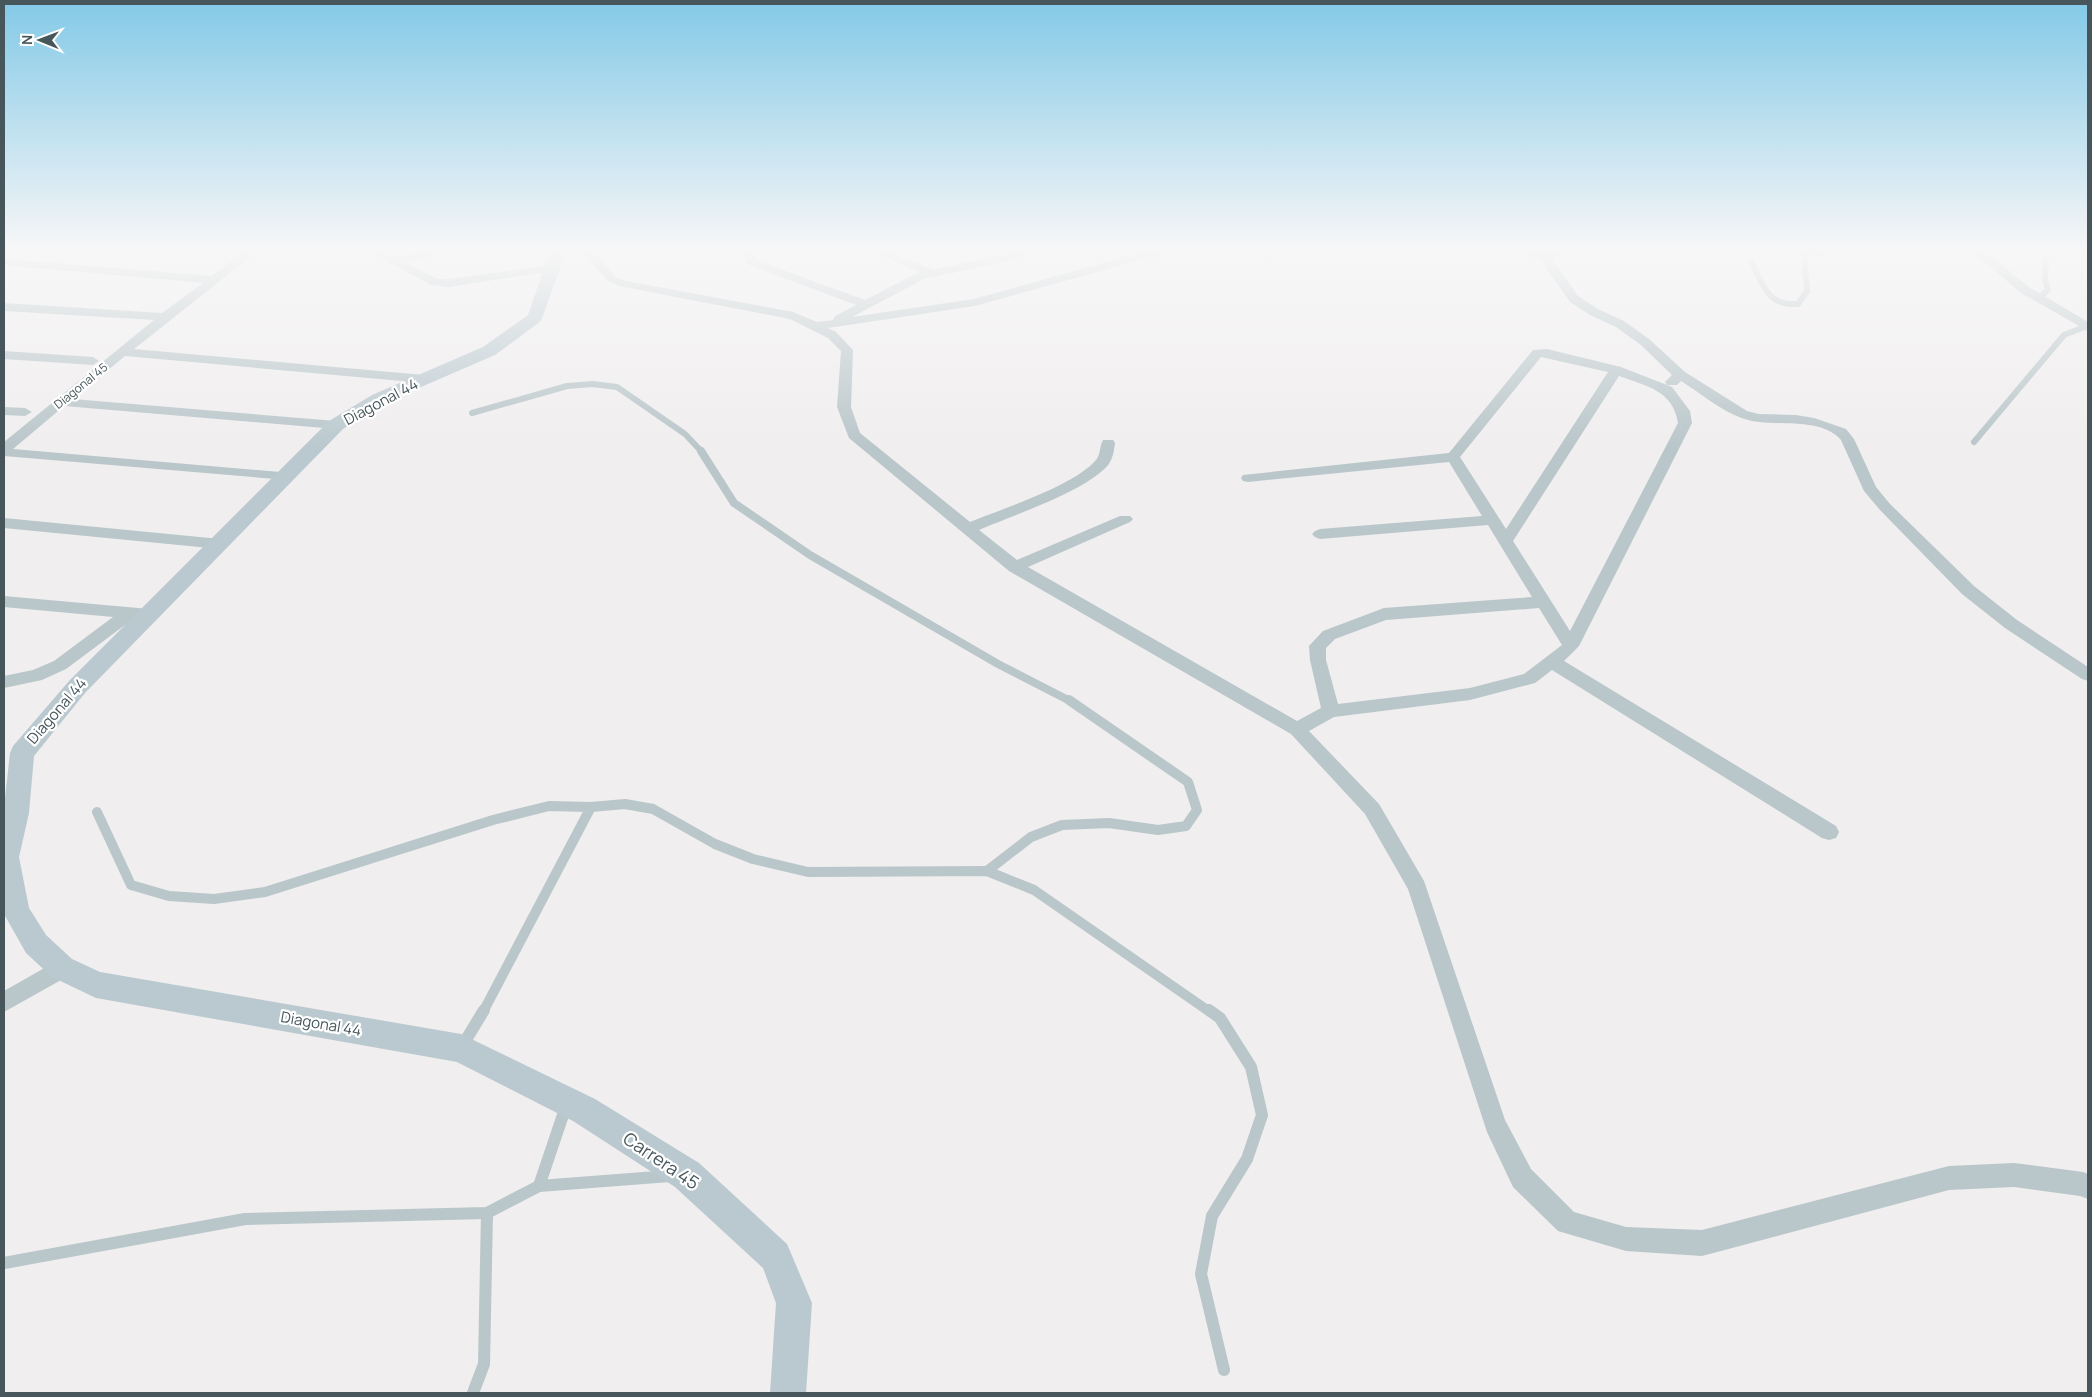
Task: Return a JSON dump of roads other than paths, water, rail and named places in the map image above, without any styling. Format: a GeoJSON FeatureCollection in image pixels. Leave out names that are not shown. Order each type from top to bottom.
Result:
{"type":"FeatureCollection","features":[{"type":"Feature","properties":{"kind":"main road","name":"Diagonal 44"},"geometry":{"type":"LineString","coordinates":[[461,1048],[96,985],[62,968],[36,944],[16,911],[5,858],[16,813],[22,753],[140,614],[220,544],[336,426],[378,399],[489,351],[535,316]]}},
{"type":"Feature","properties":{"kind":"main road","name":"Carrera 45"},"geometry":{"type":"LineString","coordinates":[[461,1048],[568,1101],[687,1175],[775,1256],[794,1303],[788,1393]]}},
{"type":"Feature","properties":{"kind":"street"},"geometry":{"type":"LineString","coordinates":[[153,316],[166,317]]}},
{"type":"Feature","properties":{"kind":"street"},"geometry":{"type":"LineString","coordinates":[[794,316],[823,324],[877,316]]}},
{"type":"Feature","properties":{"kind":"street"},"geometry":{"type":"LineString","coordinates":[[823,324],[839,316]]}},
{"type":"Feature","properties":{"kind":"street"},"geometry":{"type":"LineString","coordinates":[[1603,316],[1620,324],[1645,342],[1680,375],[1742,414],[1759,418],[1796,419],[1814,422],[1841,432],[1848,439],[1869,488],[1885,507],[1968,590],[2011,624],[2088,675]]}},
{"type":"Feature","properties":{"kind":"street"},"geometry":{"type":"LineString","coordinates":[[2070,316],[2087,326]]}},
{"type":"Feature","properties":{"kind":"street","name":"Diagonal 45"},"geometry":{"type":"LineString","coordinates":[[4,450],[166,317]]}},
{"type":"Feature","properties":{"kind":"street"},"geometry":{"type":"LineString","coordinates":[[823,324],[847,350],[844,407],[854,435],[1015,567],[1297,728],[1372,809],[1417,887],[1495,1124],[1522,1178],[1567,1222],[1626,1239],[1702,1243],[1949,1178],[2014,1175],[2083,1184],[2088,1187]]}},
{"type":"Feature","properties":{"kind":"street"},"geometry":{"type":"LineString","coordinates":[[124,352],[424,379]]}},
{"type":"Feature","properties":{"kind":"street"},"geometry":{"type":"LineString","coordinates":[[1248,478],[1453,457],[1537,353],[1616,370],[1667,390],[1683,411],[1685,423],[1571,646],[1529,679],[1470,694],[1330,711],[1297,728]]}},
{"type":"Feature","properties":{"kind":"street"},"geometry":{"type":"LineString","coordinates":[[4,355],[93,361]]}},
{"type":"Feature","properties":{"kind":"street"},"geometry":{"type":"LineString","coordinates":[[1506,540],[1616,370]]}},
{"type":"Feature","properties":{"kind":"street"},"geometry":{"type":"LineString","coordinates":[[1667,390],[1668,386],[1680,375]]}},
{"type":"Feature","properties":{"kind":"street"},"geometry":{"type":"LineString","coordinates":[[61,402],[336,426]]}},
{"type":"Feature","properties":{"kind":"street"},"geometry":{"type":"LineString","coordinates":[[4,410],[25,412]]}},
{"type":"Feature","properties":{"kind":"street"},"geometry":{"type":"LineString","coordinates":[[968,529],[1075,482],[1092,472],[1104,461],[1108,444]]}},
{"type":"Feature","properties":{"kind":"street"},"geometry":{"type":"LineString","coordinates":[[4,450],[287,476]]}},
{"type":"Feature","properties":{"kind":"street"},"geometry":{"type":"LineString","coordinates":[[1453,457],[1571,646]]}},
{"type":"Feature","properties":{"kind":"street"},"geometry":{"type":"LineString","coordinates":[[1015,567],[1124,519]]}},
{"type":"Feature","properties":{"kind":"street"},"geometry":{"type":"LineString","coordinates":[[1320,534],[1493,520]]}},
{"type":"Feature","properties":{"kind":"street"},"geometry":{"type":"LineString","coordinates":[[4,523],[220,544]]}},
{"type":"Feature","properties":{"kind":"street"},"geometry":{"type":"LineString","coordinates":[[4,601],[140,614]]}},
{"type":"Feature","properties":{"kind":"street"},"geometry":{"type":"LineString","coordinates":[[1330,711],[1318,660],[1317,646],[1329,635],[1384,614],[1542,602]]}},
{"type":"Feature","properties":{"kind":"street"},"geometry":{"type":"LineString","coordinates":[[4,682],[36,676],[60,664],[140,614]]}},
{"type":"Feature","properties":{"kind":"street"},"geometry":{"type":"LineString","coordinates":[[1551,661],[1829,832]]}},
{"type":"Feature","properties":{"kind":"street"},"geometry":{"type":"LineString","coordinates":[[4,1002],[62,968]]}},
{"type":"Feature","properties":{"kind":"lane"},"geometry":{"type":"LineString","coordinates":[[1974,442],[2064,336],[2087,326]]}},
{"type":"Feature","properties":{"kind":"lane"},"geometry":{"type":"LineString","coordinates":[[472,412],[567,386],[593,384],[617,387],[685,434],[706,456],[720,483],[734,503],[802,550],[998,664],[1064,697],[1188,782],[1197,810],[1186,826],[1158,830],[1109,823],[1062,825],[1031,837],[987,871]]}},
{"type":"Feature","properties":{"kind":"lane"},"geometry":{"type":"LineString","coordinates":[[97,812],[131,885],[169,896],[214,899],[265,892],[493,820],[548,806],[625,804],[653,809],[722,847],[753,859],[808,872],[987,871],[1034,890],[1220,1018],[1251,1067],[1262,1115],[1247,1159],[1212,1216],[1201,1274],[1224,1370]]}},
{"type":"Feature","properties":{"kind":"lane"},"geometry":{"type":"LineString","coordinates":[[461,1048],[479,1019],[591,806]]}},
{"type":"Feature","properties":{"kind":"lane"},"geometry":{"type":"LineString","coordinates":[[539,1186],[568,1101]]}},
{"type":"Feature","properties":{"kind":"lane"},"geometry":{"type":"LineString","coordinates":[[4,1263],[245,1219],[487,1213],[539,1186],[687,1175]]}},
{"type":"Feature","properties":{"kind":"lane"},"geometry":{"type":"LineString","coordinates":[[473,1393],[484,1364],[487,1213]]}}]}
